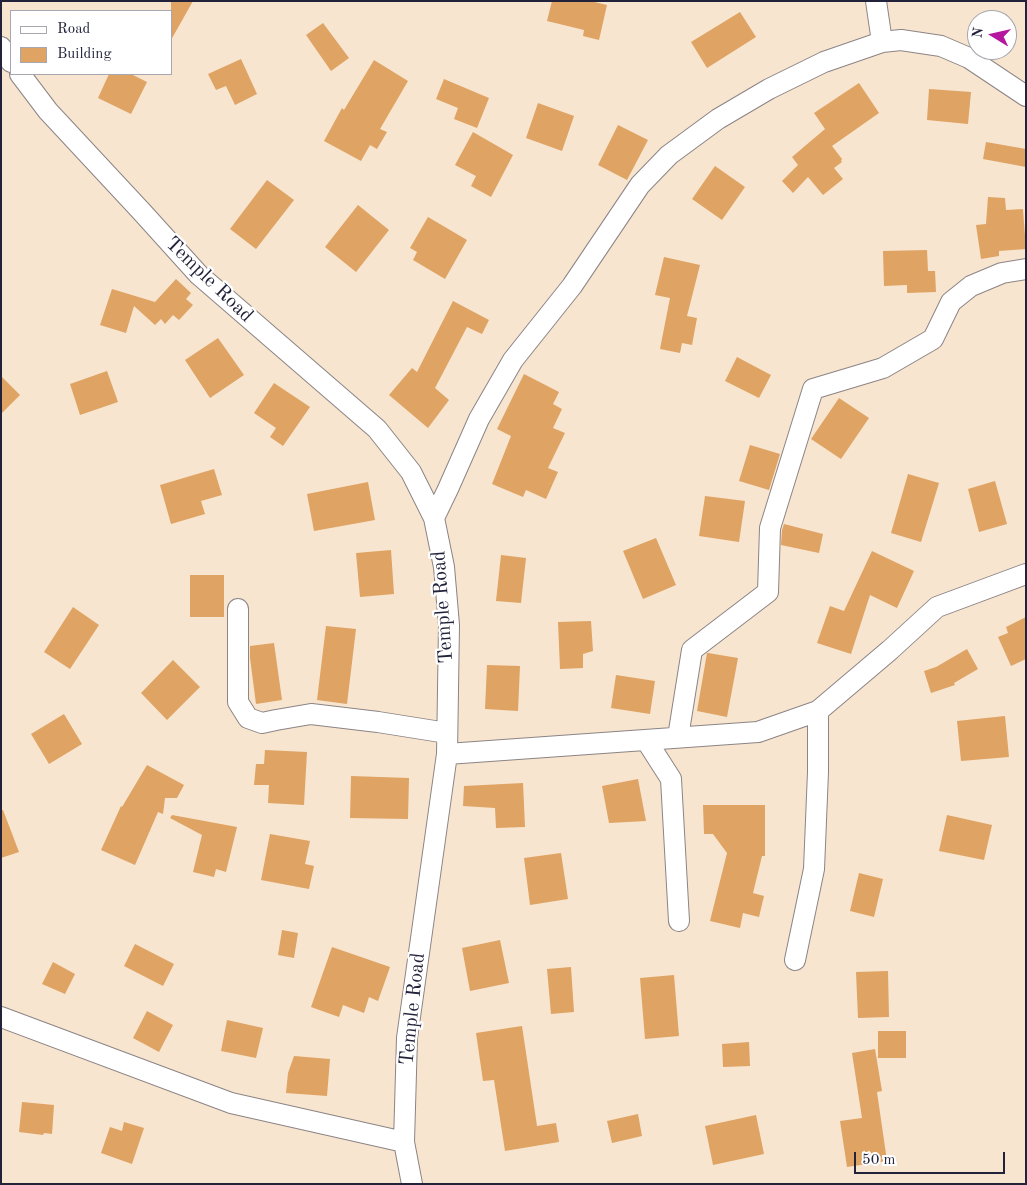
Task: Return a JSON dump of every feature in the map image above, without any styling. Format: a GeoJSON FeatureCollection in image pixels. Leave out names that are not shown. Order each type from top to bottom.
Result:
{"type":"FeatureCollection","features":[{"type":"Feature","properties":{"kind":"street"},"geometry":{"type":"LineString","coordinates":[[876,1],[882,42]]}},
{"type":"Feature","properties":{"kind":"street"},"geometry":{"type":"LineString","coordinates":[[434,518],[479,419],[513,360],[572,286],[640,185],[669,155],[718,119],[769,89],[824,62],[882,42],[901,40],[942,46],[969,58],[1026,96]]}},
{"type":"Feature","properties":{"kind":"street"},"geometry":{"type":"LineString","coordinates":[[1,47],[10,60]]}},
{"type":"Feature","properties":{"kind":"street","name":"Temple Road"},"geometry":{"type":"LineString","coordinates":[[21,75],[48,111],[199,275],[377,430],[411,472],[434,518],[444,567],[449,624],[447,754],[407,1038],[404,1142],[412,1184]]}},
{"type":"Feature","properties":{"kind":"street"},"geometry":{"type":"LineString","coordinates":[[678,737],[692,650],[768,592],[770,528],[812,389],[883,368],[933,339],[951,302],[971,286],[1002,273],[1026,269]]}},
{"type":"Feature","properties":{"kind":"street"},"geometry":{"type":"LineString","coordinates":[[447,754],[758,732],[818,711],[937,607],[1026,574]]}},
{"type":"Feature","properties":{"kind":"street"},"geometry":{"type":"LineString","coordinates":[[238,608],[238,702],[248,718],[262,723],[310,714],[447,733]]}},
{"type":"Feature","properties":{"kind":"street"},"geometry":{"type":"LineString","coordinates":[[796,960],[814,869],[818,772],[818,711]]}},
{"type":"Feature","properties":{"kind":"street"},"geometry":{"type":"LineString","coordinates":[[646,740],[671,779],[679,921]]}},
{"type":"Feature","properties":{"kind":"street"},"geometry":{"type":"LineString","coordinates":[[1,1017],[231,1103],[404,1142]]}},
{"type":"Feature","properties":{"kind":"building"},"geometry":{"type":"Polygon","coordinates":[[[171,1],[193,1],[172,38],[172,10],[171,1]]]}},
{"type":"Feature","properties":{"kind":"building"},"geometry":{"type":"Polygon","coordinates":[[[552,1],[590,1],[607,5],[599,40],[583,36],[584,30],[547,21],[552,1]]]}},
{"type":"Feature","properties":{"kind":"building"},"geometry":{"type":"Polygon","coordinates":[[[740,12],[756,37],[707,68],[691,42],[740,12]]]}},
{"type":"Feature","properties":{"kind":"building"},"geometry":{"type":"Polygon","coordinates":[[[323,23],[349,58],[331,71],[306,35],[323,23]]]}},
{"type":"Feature","properties":{"kind":"building"},"geometry":{"type":"Polygon","coordinates":[[[241,59],[257,94],[235,105],[226,86],[216,90],[208,74],[241,59]]]}},
{"type":"Feature","properties":{"kind":"building"},"geometry":{"type":"Polygon","coordinates":[[[374,60],[408,81],[380,129],[387,132],[377,149],[370,145],[361,161],[324,141],[342,108],[344,110],[374,60]]]}},
{"type":"Feature","properties":{"kind":"building"},"geometry":{"type":"Polygon","coordinates":[[[109,75],[133,75],[147,82],[131,114],[98,98],[109,75]]]}},
{"type":"Feature","properties":{"kind":"building"},"geometry":{"type":"Polygon","coordinates":[[[444,79],[489,98],[477,128],[454,119],[458,108],[436,99],[444,79]]]}},
{"type":"Feature","properties":{"kind":"building"},"geometry":{"type":"Polygon","coordinates":[[[859,83],[879,113],[832,146],[842,159],[842,162],[834,168],[843,179],[823,195],[808,177],[793,193],[782,181],[798,165],[792,157],[825,129],[814,113],[859,83]]]}},
{"type":"Feature","properties":{"kind":"building"},"geometry":{"type":"Polygon","coordinates":[[[929,89],[971,92],[968,124],[927,120],[929,89]]]}},
{"type":"Feature","properties":{"kind":"building"},"geometry":{"type":"Polygon","coordinates":[[[538,103],[574,116],[562,151],[526,138],[538,103]]]}},
{"type":"Feature","properties":{"kind":"building"},"geometry":{"type":"Polygon","coordinates":[[[618,125],[648,140],[627,180],[598,165],[618,125]]]}},
{"type":"Feature","properties":{"kind":"building"},"geometry":{"type":"Polygon","coordinates":[[[473,132],[513,155],[491,197],[471,186],[476,176],[455,165],[473,132]]]}},
{"type":"Feature","properties":{"kind":"building"},"geometry":{"type":"Polygon","coordinates":[[[986,142],[1026,149],[1026,167],[983,159],[986,142]]]}},
{"type":"Feature","properties":{"kind":"building"},"geometry":{"type":"Polygon","coordinates":[[[715,166],[745,187],[722,220],[692,199],[715,166]]]}},
{"type":"Feature","properties":{"kind":"building"},"geometry":{"type":"Polygon","coordinates":[[[267,180],[294,200],[256,249],[230,229],[267,180]]]}},
{"type":"Feature","properties":{"kind":"building"},"geometry":{"type":"Polygon","coordinates":[[[988,197],[1005,198],[1006,210],[1023,209],[1026,249],[999,251],[999,256],[981,259],[976,225],[986,224],[988,197]]]}},
{"type":"Feature","properties":{"kind":"building"},"geometry":{"type":"Polygon","coordinates":[[[358,205],[389,230],[356,272],[325,247],[358,205]]]}},
{"type":"Feature","properties":{"kind":"building"},"geometry":{"type":"Polygon","coordinates":[[[428,217],[467,240],[445,279],[413,260],[417,252],[410,248],[428,217]]]}},
{"type":"Feature","properties":{"kind":"building"},"geometry":{"type":"Polygon","coordinates":[[[927,250],[928,271],[935,271],[936,292],[907,293],[907,285],[884,286],[883,251],[927,250]]]}},
{"type":"Feature","properties":{"kind":"building"},"geometry":{"type":"Polygon","coordinates":[[[664,257],[700,265],[687,316],[697,318],[692,345],[682,343],[680,353],[660,349],[670,298],[655,295],[664,257]]]}},
{"type":"Feature","properties":{"kind":"building"},"geometry":{"type":"Polygon","coordinates":[[[176,279],[191,293],[186,299],[193,305],[179,320],[173,315],[165,324],[161,319],[155,325],[134,306],[126,333],[100,325],[112,289],[155,302],[176,279]]]}},
{"type":"Feature","properties":{"kind":"building"},"geometry":{"type":"Polygon","coordinates":[[[453,301],[489,320],[482,334],[467,327],[435,388],[449,400],[428,428],[389,395],[412,368],[417,372],[453,301]]]}},
{"type":"Feature","properties":{"kind":"building"},"geometry":{"type":"Polygon","coordinates":[[[218,338],[244,375],[210,398],[185,360],[218,338]]]}},
{"type":"Feature","properties":{"kind":"building"},"geometry":{"type":"Polygon","coordinates":[[[737,357],[771,375],[759,398],[725,381],[737,357]]]}},
{"type":"Feature","properties":{"kind":"building"},"geometry":{"type":"Polygon","coordinates":[[[107,371],[118,402],[80,415],[70,384],[107,371]]]}},
{"type":"Feature","properties":{"kind":"building"},"geometry":{"type":"Polygon","coordinates":[[[524,374],[559,392],[553,404],[562,409],[553,428],[565,433],[548,468],[558,472],[546,499],[526,490],[523,497],[492,484],[511,436],[497,429],[524,374]]]}},
{"type":"Feature","properties":{"kind":"building"},"geometry":{"type":"Polygon","coordinates":[[[1,376],[20,395],[1,414],[1,376]]]}},
{"type":"Feature","properties":{"kind":"building"},"geometry":{"type":"Polygon","coordinates":[[[274,383],[310,407],[283,446],[270,437],[276,428],[254,413],[274,383]]]}},
{"type":"Feature","properties":{"kind":"building"},"geometry":{"type":"Polygon","coordinates":[[[839,398],[869,418],[841,459],[811,439],[839,398]]]}},
{"type":"Feature","properties":{"kind":"building"},"geometry":{"type":"Polygon","coordinates":[[[750,445],[780,454],[769,490],[739,481],[750,445]]]}},
{"type":"Feature","properties":{"kind":"building"},"geometry":{"type":"Polygon","coordinates":[[[214,469],[222,495],[201,501],[205,514],[171,524],[160,485],[214,469]]]}},
{"type":"Feature","properties":{"kind":"building"},"geometry":{"type":"Polygon","coordinates":[[[908,474],[939,483],[921,542],[891,533],[908,474]]]}},
{"type":"Feature","properties":{"kind":"building"},"geometry":{"type":"Polygon","coordinates":[[[995,481],[1007,524],[979,532],[968,489],[995,481]]]}},
{"type":"Feature","properties":{"kind":"building"},"geometry":{"type":"Polygon","coordinates":[[[368,482],[375,520],[314,531],[307,494],[368,482]]]}},
{"type":"Feature","properties":{"kind":"building"},"geometry":{"type":"Polygon","coordinates":[[[705,496],[745,501],[739,542],[699,536],[705,496]]]}},
{"type":"Feature","properties":{"kind":"building"},"geometry":{"type":"Polygon","coordinates":[[[784,524],[823,534],[819,553],[781,545],[784,524]]]}},
{"type":"Feature","properties":{"kind":"building"},"geometry":{"type":"Polygon","coordinates":[[[656,538],[676,585],[643,599],[623,551],[656,538]]]}},
{"type":"Feature","properties":{"kind":"building"},"geometry":{"type":"Polygon","coordinates":[[[391,550],[394,594],[360,597],[356,553],[391,550]]]}},
{"type":"Feature","properties":{"kind":"building"},"geometry":{"type":"Polygon","coordinates":[[[872,551],[914,571],[897,608],[870,595],[851,654],[817,643],[830,606],[844,611],[872,551]]]}},
{"type":"Feature","properties":{"kind":"building"},"geometry":{"type":"Polygon","coordinates":[[[501,555],[526,558],[521,603],[496,601],[501,555]]]}},
{"type":"Feature","properties":{"kind":"building"},"geometry":{"type":"Polygon","coordinates":[[[190,575],[224,575],[224,617],[190,617],[190,575]]]}},
{"type":"Feature","properties":{"kind":"building"},"geometry":{"type":"Polygon","coordinates":[[[73,607],[99,625],[70,669],[44,652],[73,607]]]}},
{"type":"Feature","properties":{"kind":"building"},"geometry":{"type":"Polygon","coordinates":[[[1026,617],[1026,659],[1011,666],[998,637],[1008,633],[1006,627],[1026,617]]]}},
{"type":"Feature","properties":{"kind":"building"},"geometry":{"type":"Polygon","coordinates":[[[591,621],[593,651],[583,654],[583,668],[560,669],[558,622],[591,621]]]}},
{"type":"Feature","properties":{"kind":"building"},"geometry":{"type":"Polygon","coordinates":[[[326,626],[356,629],[347,704],[317,700],[326,626]]]}},
{"type":"Feature","properties":{"kind":"building"},"geometry":{"type":"Polygon","coordinates":[[[274,643],[282,700],[256,704],[250,646],[274,643]]]}},
{"type":"Feature","properties":{"kind":"building"},"geometry":{"type":"Polygon","coordinates":[[[967,649],[978,669],[954,683],[955,685],[931,693],[924,671],[936,667],[967,649]]]}},
{"type":"Feature","properties":{"kind":"building"},"geometry":{"type":"Polygon","coordinates":[[[707,653],[738,658],[727,717],[697,711],[707,653]]]}},
{"type":"Feature","properties":{"kind":"building"},"geometry":{"type":"Polygon","coordinates":[[[173,660],[200,687],[167,720],[141,693],[173,660]]]}},
{"type":"Feature","properties":{"kind":"building"},"geometry":{"type":"Polygon","coordinates":[[[487,665],[520,666],[518,711],[485,709],[487,665]]]}},
{"type":"Feature","properties":{"kind":"building"},"geometry":{"type":"Polygon","coordinates":[[[616,675],[655,681],[650,714],[611,708],[616,675]]]}},
{"type":"Feature","properties":{"kind":"building"},"geometry":{"type":"Polygon","coordinates":[[[64,714],[82,744],[49,764],[31,734],[64,714]]]}},
{"type":"Feature","properties":{"kind":"building"},"geometry":{"type":"Polygon","coordinates":[[[1005,716],[1009,757],[961,761],[957,721],[1005,716]]]}},
{"type":"Feature","properties":{"kind":"building"},"geometry":{"type":"Polygon","coordinates":[[[265,750],[307,752],[304,805],[268,803],[269,785],[254,785],[256,764],[264,764],[265,750]]]}},
{"type":"Feature","properties":{"kind":"building"},"geometry":{"type":"Polygon","coordinates":[[[147,765],[184,785],[177,798],[165,798],[163,814],[158,812],[135,865],[101,850],[121,806],[147,765]]]}},
{"type":"Feature","properties":{"kind":"building"},"geometry":{"type":"Polygon","coordinates":[[[351,776],[409,778],[408,819],[350,818],[351,776]]]}},
{"type":"Feature","properties":{"kind":"building"},"geometry":{"type":"Polygon","coordinates":[[[638,779],[646,821],[609,823],[602,786],[638,779]]]}},
{"type":"Feature","properties":{"kind":"building"},"geometry":{"type":"Polygon","coordinates":[[[523,783],[525,827],[496,828],[495,808],[463,806],[464,786],[523,783]]]}},
{"type":"Feature","properties":{"kind":"building"},"geometry":{"type":"Polygon","coordinates":[[[703,805],[765,805],[765,856],[762,856],[753,893],[764,896],[759,917],[743,913],[740,928],[710,921],[727,853],[713,834],[704,834],[703,805]]]}},
{"type":"Feature","properties":{"kind":"building"},"geometry":{"type":"Polygon","coordinates":[[[1,810],[3,810],[19,852],[1,858],[1,810]]]}},
{"type":"Feature","properties":{"kind":"building"},"geometry":{"type":"Polygon","coordinates":[[[172,815],[237,827],[226,872],[216,869],[214,877],[193,872],[202,835],[170,818],[172,815]]]}},
{"type":"Feature","properties":{"kind":"building"},"geometry":{"type":"Polygon","coordinates":[[[947,815],[992,825],[984,860],[939,851],[947,815]]]}},
{"type":"Feature","properties":{"kind":"building"},"geometry":{"type":"Polygon","coordinates":[[[270,834],[310,841],[305,864],[314,866],[309,889],[261,880],[270,834]]]}},
{"type":"Feature","properties":{"kind":"building"},"geometry":{"type":"Polygon","coordinates":[[[561,853],[568,899],[530,905],[524,858],[561,853]]]}},
{"type":"Feature","properties":{"kind":"building"},"geometry":{"type":"Polygon","coordinates":[[[859,873],[883,879],[874,917],[850,911],[859,873]]]}},
{"type":"Feature","properties":{"kind":"building"},"geometry":{"type":"Polygon","coordinates":[[[282,930],[298,933],[294,958],[278,955],[282,930]]]}},
{"type":"Feature","properties":{"kind":"building"},"geometry":{"type":"Polygon","coordinates":[[[500,940],[509,983],[470,991],[462,948],[500,940]]]}},
{"type":"Feature","properties":{"kind":"building"},"geometry":{"type":"Polygon","coordinates":[[[135,944],[174,964],[163,986],[124,966],[135,944]]]}},
{"type":"Feature","properties":{"kind":"building"},"geometry":{"type":"Polygon","coordinates":[[[332,947],[390,967],[378,1001],[369,997],[364,1013],[343,1005],[339,1017],[311,1007],[332,947]]]}},
{"type":"Feature","properties":{"kind":"building"},"geometry":{"type":"Polygon","coordinates":[[[53,962],[75,974],[65,994],[42,984],[53,962]]]}},
{"type":"Feature","properties":{"kind":"building"},"geometry":{"type":"Polygon","coordinates":[[[571,967],[574,1012],[551,1014],[547,969],[571,967]]]}},
{"type":"Feature","properties":{"kind":"building"},"geometry":{"type":"Polygon","coordinates":[[[888,971],[889,1017],[858,1018],[856,972],[888,971]]]}},
{"type":"Feature","properties":{"kind":"building"},"geometry":{"type":"Polygon","coordinates":[[[674,975],[679,1036],[645,1039],[640,978],[674,975]]]}},
{"type":"Feature","properties":{"kind":"building"},"geometry":{"type":"Polygon","coordinates":[[[147,1011],[173,1025],[159,1052],[133,1038],[147,1011]]]}},
{"type":"Feature","properties":{"kind":"building"},"geometry":{"type":"Polygon","coordinates":[[[227,1020],[263,1028],[256,1058],[221,1051],[227,1020]]]}},
{"type":"Feature","properties":{"kind":"building"},"geometry":{"type":"Polygon","coordinates":[[[522,1026],[537,1126],[556,1123],[559,1142],[505,1151],[494,1080],[483,1081],[476,1033],[522,1026]]]}},
{"type":"Feature","properties":{"kind":"building"},"geometry":{"type":"Polygon","coordinates":[[[878,1031],[906,1031],[906,1058],[878,1058],[878,1031]]]}},
{"type":"Feature","properties":{"kind":"building"},"geometry":{"type":"Polygon","coordinates":[[[749,1042],[750,1066],[723,1067],[722,1044],[749,1042]]]}},
{"type":"Feature","properties":{"kind":"building"},"geometry":{"type":"Polygon","coordinates":[[[875,1049],[882,1091],[877,1092],[887,1161],[847,1167],[840,1121],[862,1118],[852,1053],[875,1049]]]}},
{"type":"Feature","properties":{"kind":"building"},"geometry":{"type":"Polygon","coordinates":[[[294,1056],[330,1059],[327,1096],[286,1093],[288,1073],[294,1056]]]}},
{"type":"Feature","properties":{"kind":"building"},"geometry":{"type":"Polygon","coordinates":[[[22,1102],[54,1105],[52,1134],[44,1133],[43,1135],[19,1132],[22,1102]]]}},
{"type":"Feature","properties":{"kind":"building"},"geometry":{"type":"Polygon","coordinates":[[[638,1114],[642,1136],[612,1143],[607,1121],[638,1114]]]}},
{"type":"Feature","properties":{"kind":"building"},"geometry":{"type":"Polygon","coordinates":[[[756,1115],[764,1154],[713,1165],[705,1126],[756,1115]]]}},
{"type":"Feature","properties":{"kind":"building"},"geometry":{"type":"Polygon","coordinates":[[[124,1122],[144,1128],[132,1164],[101,1153],[110,1127],[122,1131],[124,1122]]]}}]}
